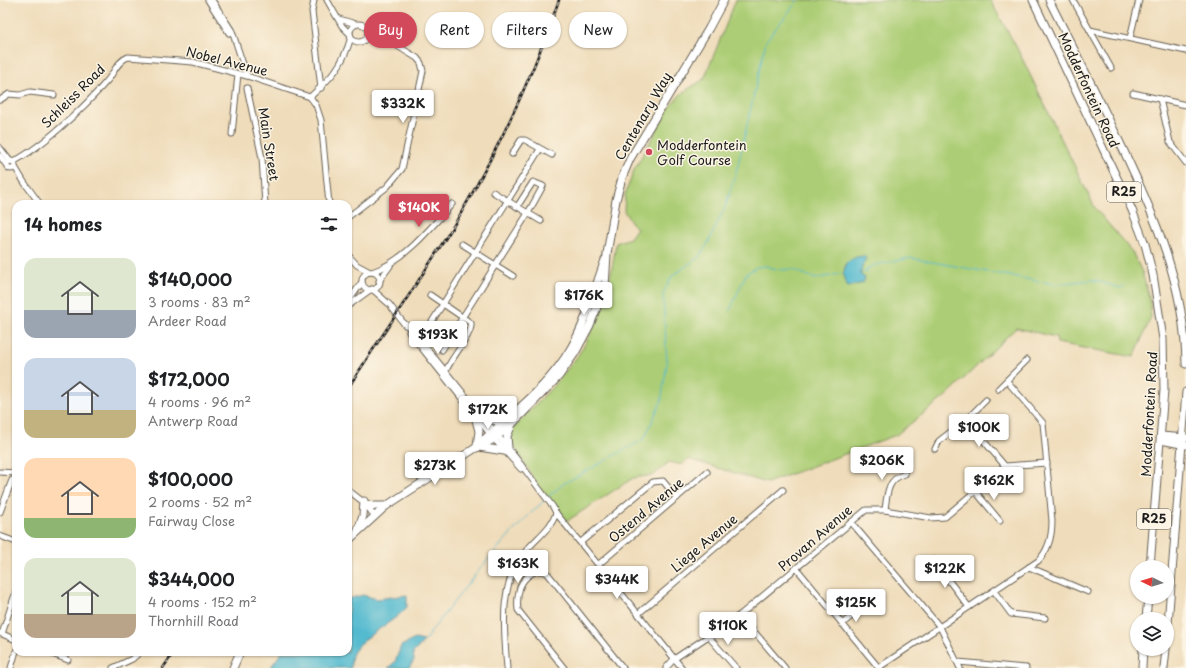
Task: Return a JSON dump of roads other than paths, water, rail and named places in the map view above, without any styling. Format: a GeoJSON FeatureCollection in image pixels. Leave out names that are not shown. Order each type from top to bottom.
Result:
{"type":"FeatureCollection","features":[{"type":"Feature","properties":{"kind":"main road","name":"Centenary Way"},"geometry":{"type":"LineString","coordinates":[[352,537],[386,506],[494,435],[558,376],[575,353],[590,325],[605,287],[616,200],[622,178],[630,159],[709,28],[724,0]]}},
{"type":"Feature","properties":{"kind":"main road","name":"Modderfontein Road"},"geometry":{"type":"LineString","coordinates":[[1033,0],[1119,182],[1145,244],[1160,309],[1163,339],[1164,390],[1151,560]]}},
{"type":"Feature","properties":{"kind":"main road","name":"Modderfontein Road"},"geometry":{"type":"LineString","coordinates":[[1049,0],[1111,124],[1161,233],[1171,266],[1177,295],[1186,364]]}},
{"type":"Feature","properties":{"kind":"main road"},"geometry":{"type":"LineString","coordinates":[[1052,0],[1056,14]]}},
{"type":"Feature","properties":{"kind":"main road","name":"R25"},"geometry":{"type":"LineString","coordinates":[[1169,612],[1184,442],[1186,392]]}},
{"type":"Feature","properties":{"kind":"main road"},"geometry":{"type":"LineString","coordinates":[[479,417],[495,421],[510,421],[506,450],[477,447],[479,417]]}},
{"type":"Feature","properties":{"kind":"main road"},"geometry":{"type":"LineString","coordinates":[[1161,438],[1184,442]]}},
{"type":"Feature","properties":{"kind":"main road"},"geometry":{"type":"LineString","coordinates":[[1176,525],[1186,459]]}},
{"type":"Feature","properties":{"kind":"main road"},"geometry":{"type":"LineString","coordinates":[[357,532],[363,516],[365,502],[372,506],[386,506]]}},
{"type":"Feature","properties":{"kind":"main road"},"geometry":{"type":"LineString","coordinates":[[233,668],[238,656]]}},
{"type":"Feature","properties":{"kind":"main road"},"geometry":{"type":"LineString","coordinates":[[1142,668],[1143,656]]}},
{"type":"Feature","properties":{"kind":"main road"},"geometry":{"type":"LineString","coordinates":[[1164,668],[1165,656]]}},
{"type":"Feature","properties":{"kind":"street"},"geometry":{"type":"LineString","coordinates":[[208,0],[236,46]]}},
{"type":"Feature","properties":{"kind":"street"},"geometry":{"type":"LineString","coordinates":[[212,0],[232,31],[247,76]]}},
{"type":"Feature","properties":{"kind":"street"},"geometry":{"type":"LineString","coordinates":[[314,0],[312,11],[320,88]]}},
{"type":"Feature","properties":{"kind":"street"},"geometry":{"type":"LineString","coordinates":[[327,0],[349,34],[358,42]]}},
{"type":"Feature","properties":{"kind":"street"},"geometry":{"type":"LineString","coordinates":[[1073,0],[1111,68]]}},
{"type":"Feature","properties":{"kind":"street"},"geometry":{"type":"LineString","coordinates":[[1130,38],[1139,0]]}},
{"type":"Feature","properties":{"kind":"street"},"geometry":{"type":"LineString","coordinates":[[339,19],[364,26]]}},
{"type":"Feature","properties":{"kind":"street"},"geometry":{"type":"LineString","coordinates":[[346,54],[350,22]]}},
{"type":"Feature","properties":{"kind":"street"},"geometry":{"type":"LineString","coordinates":[[349,34],[352,27],[356,24]]}},
{"type":"Feature","properties":{"kind":"street"},"geometry":{"type":"LineString","coordinates":[[1090,30],[1186,51]]}},
{"type":"Feature","properties":{"kind":"street"},"geometry":{"type":"LineString","coordinates":[[329,200],[321,120],[316,105],[310,97],[330,79],[346,54],[358,42],[364,40]]}},
{"type":"Feature","properties":{"kind":"street"},"geometry":{"type":"LineString","coordinates":[[352,214],[387,187],[402,169],[423,71],[419,60],[401,48]]}},
{"type":"Feature","properties":{"kind":"street","name":"Nobel Avenue"},"geometry":{"type":"LineString","coordinates":[[138,58],[193,62],[247,76],[310,97]]}},
{"type":"Feature","properties":{"kind":"street","name":"Schleiss Road"},"geometry":{"type":"LineString","coordinates":[[12,165],[49,136],[103,86],[124,59],[138,58]]}},
{"type":"Feature","properties":{"kind":"street"},"geometry":{"type":"LineString","coordinates":[[232,134],[238,74]]}},
{"type":"Feature","properties":{"kind":"street","name":"Main Street"},"geometry":{"type":"LineString","coordinates":[[247,88],[262,158],[265,200]]}},
{"type":"Feature","properties":{"kind":"street"},"geometry":{"type":"LineString","coordinates":[[0,100],[9,94],[20,95],[30,92],[54,95]]}},
{"type":"Feature","properties":{"kind":"street"},"geometry":{"type":"LineString","coordinates":[[1133,93],[1186,105]]}},
{"type":"Feature","properties":{"kind":"street"},"geometry":{"type":"LineString","coordinates":[[1160,99],[1170,142],[1186,163]]}},
{"type":"Feature","properties":{"kind":"street"},"geometry":{"type":"LineString","coordinates":[[512,154],[521,140],[525,140],[552,155]]}},
{"type":"Feature","properties":{"kind":"street"},"geometry":{"type":"LineString","coordinates":[[0,148],[37,200]]}},
{"type":"Feature","properties":{"kind":"street"},"geometry":{"type":"LineString","coordinates":[[423,336],[540,149]]}},
{"type":"Feature","properties":{"kind":"street"},"geometry":{"type":"LineString","coordinates":[[0,156],[12,165]]}},
{"type":"Feature","properties":{"kind":"street"},"geometry":{"type":"LineString","coordinates":[[442,350],[543,187],[536,182],[531,184],[517,207]]}},
{"type":"Feature","properties":{"kind":"street"},"geometry":{"type":"LineString","coordinates":[[493,192],[541,221]]}},
{"type":"Feature","properties":{"kind":"street"},"geometry":{"type":"LineString","coordinates":[[352,296],[365,274],[394,260],[427,234],[452,204]]}},
{"type":"Feature","properties":{"kind":"street"},"geometry":{"type":"LineString","coordinates":[[462,244],[513,276]]}},
{"type":"Feature","properties":{"kind":"street"},"geometry":{"type":"LineString","coordinates":[[352,303],[379,282],[394,260]]}},
{"type":"Feature","properties":{"kind":"street"},"geometry":{"type":"LineString","coordinates":[[352,261],[357,265],[378,276],[381,293],[404,324],[506,450],[531,478],[556,513],[639,613],[682,668]]}},
{"type":"Feature","properties":{"kind":"street"},"geometry":{"type":"LineString","coordinates":[[357,265],[366,288],[371,289],[389,304]]}},
{"type":"Feature","properties":{"kind":"street"},"geometry":{"type":"LineString","coordinates":[[430,294],[472,324],[471,331],[450,360],[445,373]]}},
{"type":"Feature","properties":{"kind":"street"},"geometry":{"type":"LineString","coordinates":[[404,324],[411,330],[479,417]]}},
{"type":"Feature","properties":{"kind":"street"},"geometry":{"type":"LineString","coordinates":[[439,365],[450,360]]}},
{"type":"Feature","properties":{"kind":"street"},"geometry":{"type":"LineString","coordinates":[[998,389],[1027,360]]}},
{"type":"Feature","properties":{"kind":"street"},"geometry":{"type":"LineString","coordinates":[[797,569],[878,668],[994,591],[1043,556],[1052,534],[1043,423],[1007,381]]}},
{"type":"Feature","properties":{"kind":"street"},"geometry":{"type":"LineString","coordinates":[[935,449],[939,441],[966,420],[986,400]]}},
{"type":"Feature","properties":{"kind":"street"},"geometry":{"type":"LineString","coordinates":[[966,420],[1004,466],[1047,463]]}},
{"type":"Feature","properties":{"kind":"street","name":"Provan Avenue"},"geometry":{"type":"LineString","coordinates":[[666,668],[674,658],[740,615],[866,510],[885,510],[931,518],[945,517],[1004,466]]}},
{"type":"Feature","properties":{"kind":"street"},"geometry":{"type":"LineString","coordinates":[[0,472],[12,473]]}},
{"type":"Feature","properties":{"kind":"street","name":"Ostend Avenue"},"geometry":{"type":"LineString","coordinates":[[599,564],[707,472]]}},
{"type":"Feature","properties":{"kind":"street"},"geometry":{"type":"LineString","coordinates":[[885,510],[890,483],[896,477],[905,474]]}},
{"type":"Feature","properties":{"kind":"street"},"geometry":{"type":"LineString","coordinates":[[0,512],[12,480]]}},
{"type":"Feature","properties":{"kind":"street"},"geometry":{"type":"LineString","coordinates":[[581,542],[657,480],[663,481],[677,498]]}},
{"type":"Feature","properties":{"kind":"street","name":"Liege Avenue"},"geometry":{"type":"LineString","coordinates":[[639,613],[784,490]]}},
{"type":"Feature","properties":{"kind":"street"},"geometry":{"type":"LineString","coordinates":[[975,491],[1000,521]]}},
{"type":"Feature","properties":{"kind":"street"},"geometry":{"type":"LineString","coordinates":[[352,493],[365,502],[374,516]]}},
{"type":"Feature","properties":{"kind":"street"},"geometry":{"type":"LineString","coordinates":[[508,668],[505,614],[509,583],[518,560],[552,522],[556,513]]}},
{"type":"Feature","properties":{"kind":"street"},"geometry":{"type":"LineString","coordinates":[[851,522],[940,627],[960,668]]}},
{"type":"Feature","properties":{"kind":"street"},"geometry":{"type":"LineString","coordinates":[[0,536],[12,540]]}},
{"type":"Feature","properties":{"kind":"street"},"geometry":{"type":"LineString","coordinates":[[933,560],[969,607]]}},
{"type":"Feature","properties":{"kind":"street"},"geometry":{"type":"LineString","coordinates":[[1029,567],[1088,592]]}},
{"type":"Feature","properties":{"kind":"street"},"geometry":{"type":"LineString","coordinates":[[564,668],[518,610],[520,586],[529,576],[538,571],[548,574],[623,668]]}},
{"type":"Feature","properties":{"kind":"street"},"geometry":{"type":"LineString","coordinates":[[994,591],[1011,614],[1045,618]]}},
{"type":"Feature","properties":{"kind":"street"},"geometry":{"type":"LineString","coordinates":[[12,602],[1,634],[12,638]]}},
{"type":"Feature","properties":{"kind":"street"},"geometry":{"type":"LineString","coordinates":[[842,624],[859,610],[867,608]]}},
{"type":"Feature","properties":{"kind":"street"},"geometry":{"type":"LineString","coordinates":[[740,615],[785,668]]}},
{"type":"Feature","properties":{"kind":"street"},"geometry":{"type":"LineString","coordinates":[[708,636],[736,668]]}},
{"type":"Feature","properties":{"kind":"street"},"geometry":{"type":"LineString","coordinates":[[11,668],[15,656]]}},
{"type":"Feature","properties":{"kind":"street"},"geometry":{"type":"LineString","coordinates":[[58,656],[68,660]]}},
{"type":"Feature","properties":{"kind":"street"},"geometry":{"type":"LineString","coordinates":[[113,668],[135,656]]}},
{"type":"Feature","properties":{"kind":"street"},"geometry":{"type":"LineString","coordinates":[[958,662],[1026,668]]}},
{"type":"Feature","properties":{"kind":"water"},"geometry":{"type":"Polygon","coordinates":[[[864,256],[866,258],[861,269],[861,275],[865,278],[863,283],[848,287],[843,276],[846,263],[856,257],[864,256]]]}},
{"type":"Feature","properties":{"kind":"water"},"geometry":{"type":"Polygon","coordinates":[[[363,595],[377,599],[407,595],[407,607],[394,619],[363,641],[352,655],[352,598],[363,595]]]}},
{"type":"Feature","properties":{"kind":"water"},"geometry":{"type":"Polygon","coordinates":[[[415,639],[424,641],[413,653],[414,660],[409,668],[388,668],[395,662],[401,646],[415,639]]]}},
{"type":"Feature","properties":{"kind":"water"},"geometry":{"type":"Polygon","coordinates":[[[279,656],[352,656],[351,668],[270,668],[279,656]]]}},
{"type":"Feature","properties":{"kind":"waterway"},"geometry":{"type":"LineString","coordinates":[[548,497],[563,484],[644,439],[661,402],[667,363],[663,294],[672,276],[699,257],[708,243],[726,205],[738,165],[766,41],[798,0]]}},
{"type":"Feature","properties":{"kind":"waterway"},"geometry":{"type":"LineString","coordinates":[[860,269],[866,273],[868,268],[875,265],[910,258],[1055,284],[1093,280],[1120,288],[1124,286]]}},
{"type":"Feature","properties":{"kind":"waterway"},"geometry":{"type":"LineString","coordinates":[[730,310],[746,274],[757,267],[766,266],[780,270],[793,269],[815,279],[844,273]]}},
{"type":"Feature","properties":{"kind":"waterway"},"geometry":{"type":"LineString","coordinates":[[424,641],[497,549],[546,499]]}},
{"type":"Feature","properties":{"kind":"railway"},"geometry":{"type":"LineString","coordinates":[[352,382],[457,220],[487,167],[526,85],[559,0]]}},
{"type":"Feature","properties":{"kind":"railway"},"geometry":{"type":"LineString","coordinates":[[163,668],[171,656]]}},
{"type":"Feature","properties":{"kind":"place","name":"Modderfontein Golf Course"},"geometry":{"type":"Point","coordinates":[649,152]}}]}
